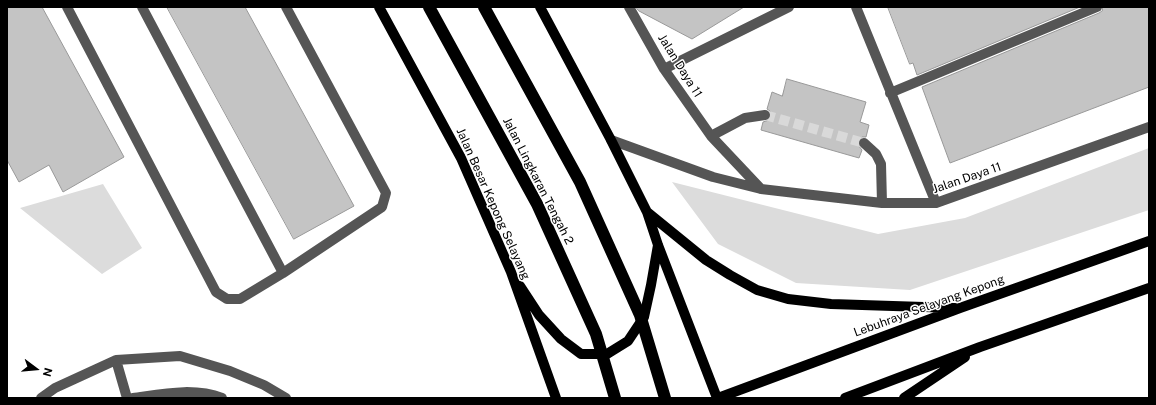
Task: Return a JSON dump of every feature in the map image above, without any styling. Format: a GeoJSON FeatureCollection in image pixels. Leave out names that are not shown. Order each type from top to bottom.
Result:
{"type":"FeatureCollection","features":[{"type":"Feature","properties":{"kind":"highway","name":"Jalan Lingkaran Tengah 2"},"geometry":{"type":"LineString","coordinates":[[429,7],[537,204],[596,334],[615,398]]}},
{"type":"Feature","properties":{"kind":"highway"},"geometry":{"type":"LineString","coordinates":[[484,7],[580,182],[640,315],[665,398]]}},
{"type":"Feature","properties":{"kind":"main road","name":"Jalan Besar Kepong Selayang"},"geometry":{"type":"LineString","coordinates":[[379,7],[461,158],[510,272],[556,398]]}},
{"type":"Feature","properties":{"kind":"main road"},"geometry":{"type":"LineString","coordinates":[[540,7],[611,140],[647,212],[658,245],[718,398]]}},
{"type":"Feature","properties":{"kind":"main road"},"geometry":{"type":"LineString","coordinates":[[647,212],[706,260],[757,290],[788,299],[831,304],[960,308]]}},
{"type":"Feature","properties":{"kind":"main road","name":"Lebuhraya Selayang Kepong"},"geometry":{"type":"LineString","coordinates":[[718,398],[960,308],[1149,241]]}},
{"type":"Feature","properties":{"kind":"main road"},"geometry":{"type":"LineString","coordinates":[[510,272],[539,315],[561,339],[581,354],[606,354],[628,341],[644,317],[658,245]]}},
{"type":"Feature","properties":{"kind":"main road"},"geometry":{"type":"LineString","coordinates":[[845,398],[980,347],[1149,288]]}},
{"type":"Feature","properties":{"kind":"main road"},"geometry":{"type":"LineString","coordinates":[[904,398],[980,347]]}},
{"type":"Feature","properties":{"kind":"street"},"geometry":{"type":"LineString","coordinates":[[67,7],[216,292],[228,299],[240,299],[283,273],[382,207],[386,193],[286,7]]}},
{"type":"Feature","properties":{"kind":"street"},"geometry":{"type":"LineString","coordinates":[[142,7],[283,273]]}},
{"type":"Feature","properties":{"kind":"street","name":"Jalan Daya 11"},"geometry":{"type":"LineString","coordinates":[[629,7],[664,69],[711,136],[761,189]]}},
{"type":"Feature","properties":{"kind":"street"},"geometry":{"type":"LineString","coordinates":[[664,69],[769,11],[789,7]]}},
{"type":"Feature","properties":{"kind":"street"},"geometry":{"type":"LineString","coordinates":[[856,7],[936,204]]}},
{"type":"Feature","properties":{"kind":"street"},"geometry":{"type":"LineString","coordinates":[[890,92],[1096,7]]}},
{"type":"Feature","properties":{"kind":"street"},"geometry":{"type":"LineString","coordinates":[[711,136],[745,118],[765,115]]}},
{"type":"Feature","properties":{"kind":"street","name":"Jalan Daya 11"},"geometry":{"type":"LineString","coordinates":[[611,140],[713,177],[761,189],[882,203],[936,204],[1149,126]]}},
{"type":"Feature","properties":{"kind":"street"},"geometry":{"type":"LineString","coordinates":[[864,143],[876,154],[881,164],[882,203]]}},
{"type":"Feature","properties":{"kind":"street"},"geometry":{"type":"LineString","coordinates":[[41,398],[55,388],[116,360],[180,356],[230,371],[264,385],[286,398]]}},
{"type":"Feature","properties":{"kind":"street"},"geometry":{"type":"LineString","coordinates":[[116,360],[127,398]]}},
{"type":"Feature","properties":{"kind":"street"},"geometry":{"type":"LineString","coordinates":[[132,398],[181,392],[201,392],[222,398]]}},
{"type":"Feature","properties":{"kind":"shaded area"},"geometry":{"type":"Polygon","coordinates":[[[1149,148],[1149,210],[910,290],[796,283],[718,244],[672,182],[878,234],[965,218],[1149,148]]]}},
{"type":"Feature","properties":{"kind":"shaded area"},"geometry":{"type":"Polygon","coordinates":[[[103,184],[142,248],[102,274],[20,208],[103,184]]]}},
{"type":"Feature","properties":{"kind":"building"},"geometry":{"type":"Polygon","coordinates":[[[7,7],[42,7],[124,157],[63,192],[49,165],[19,182],[7,160],[7,7]]]}},
{"type":"Feature","properties":{"kind":"building"},"geometry":{"type":"Polygon","coordinates":[[[167,7],[245,7],[354,206],[294,239],[167,7]]]}},
{"type":"Feature","properties":{"kind":"building"},"geometry":{"type":"Polygon","coordinates":[[[636,7],[744,7],[692,39],[639,11],[636,7]]]}},
{"type":"Feature","properties":{"kind":"building"},"geometry":{"type":"Polygon","coordinates":[[[888,7],[1080,7],[917,75],[913,63],[910,64],[888,7]]]}},
{"type":"Feature","properties":{"kind":"building"},"geometry":{"type":"Polygon","coordinates":[[[1103,7],[1149,7],[1149,87],[950,163],[922,87],[1099,13],[1102,11],[1103,7]]]}},
{"type":"Feature","properties":{"kind":"building"},"geometry":{"type":"Polygon","coordinates":[[[787,79],[866,102],[860,122],[869,125],[866,137],[862,137],[858,141],[858,145],[862,150],[859,158],[761,130],[763,122],[769,120],[771,117],[770,111],[767,109],[772,92],[782,96],[787,79]]]}},
{"type":"Feature","properties":{"kind":"tunnel"},"geometry":{"type":"LineString","coordinates":[[765,115],[864,143]]}}]}
